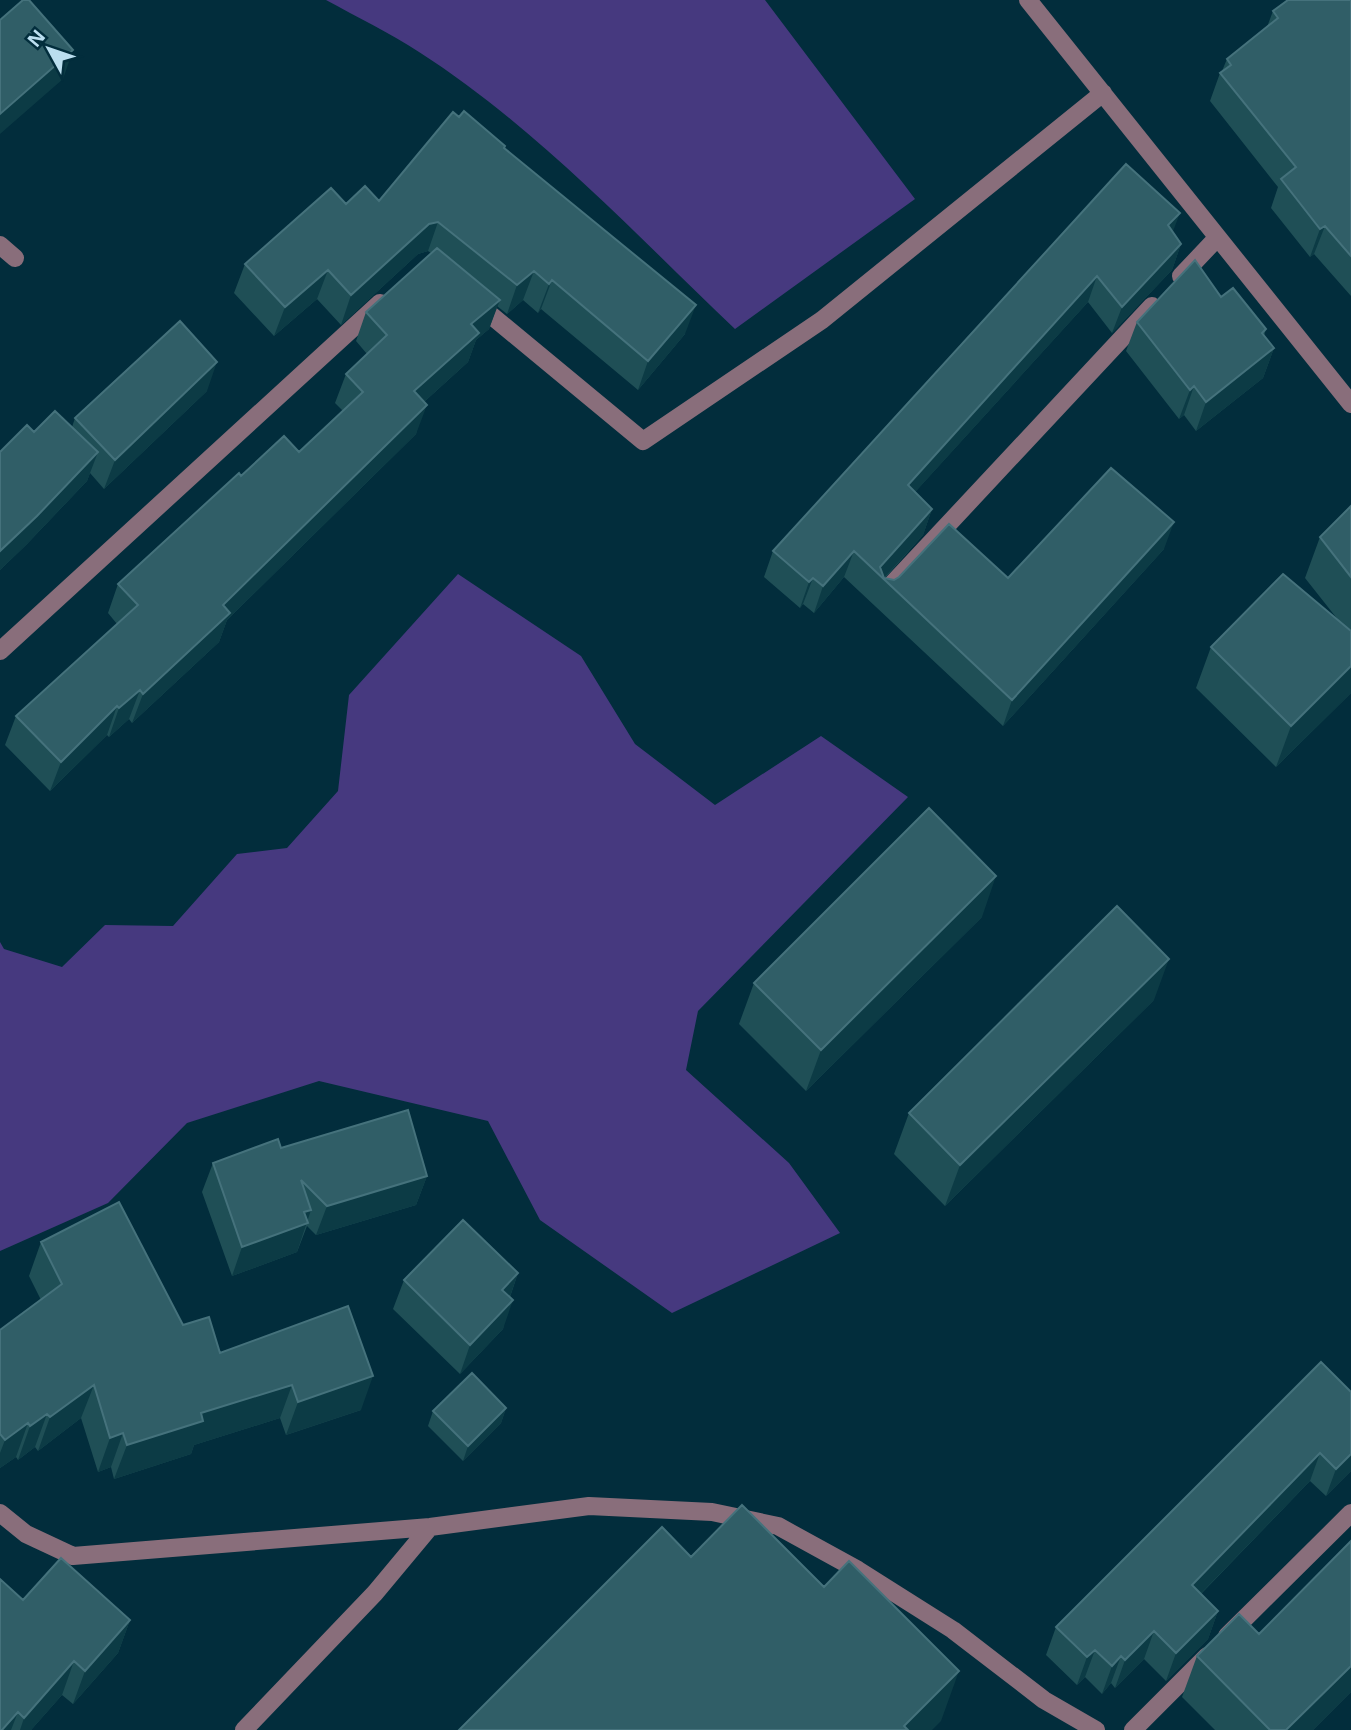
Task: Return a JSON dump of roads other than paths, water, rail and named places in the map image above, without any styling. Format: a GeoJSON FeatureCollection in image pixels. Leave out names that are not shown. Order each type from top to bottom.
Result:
{"type":"FeatureCollection","features":[{"type":"Feature","properties":{"kind":"street"},"geometry":{"type":"LineString","coordinates":[[1028,0],[1351,404]]}},
{"type":"Feature","properties":{"kind":"street"},"geometry":{"type":"LineString","coordinates":[[457,287],[643,441],[822,320],[1103,93]]}},
{"type":"Feature","properties":{"kind":"street"},"geometry":{"type":"LineString","coordinates":[[882,595],[1217,238]]}},
{"type":"Feature","properties":{"kind":"street"},"geometry":{"type":"LineString","coordinates":[[0,245],[15,257]]}},
{"type":"Feature","properties":{"kind":"street"},"geometry":{"type":"LineString","coordinates":[[0,651],[396,289]]}},
{"type":"Feature","properties":{"kind":"street"},"geometry":{"type":"LineString","coordinates":[[0,1513],[26,1534],[74,1556],[430,1527],[589,1506],[712,1512],[778,1526],[858,1570],[953,1630],[1044,1700],[1096,1730]]}},
{"type":"Feature","properties":{"kind":"street"},"geometry":{"type":"LineString","coordinates":[[1133,1730],[1351,1513]]}},
{"type":"Feature","properties":{"kind":"street"},"geometry":{"type":"LineString","coordinates":[[244,1730],[375,1593],[430,1527]]}}]}
